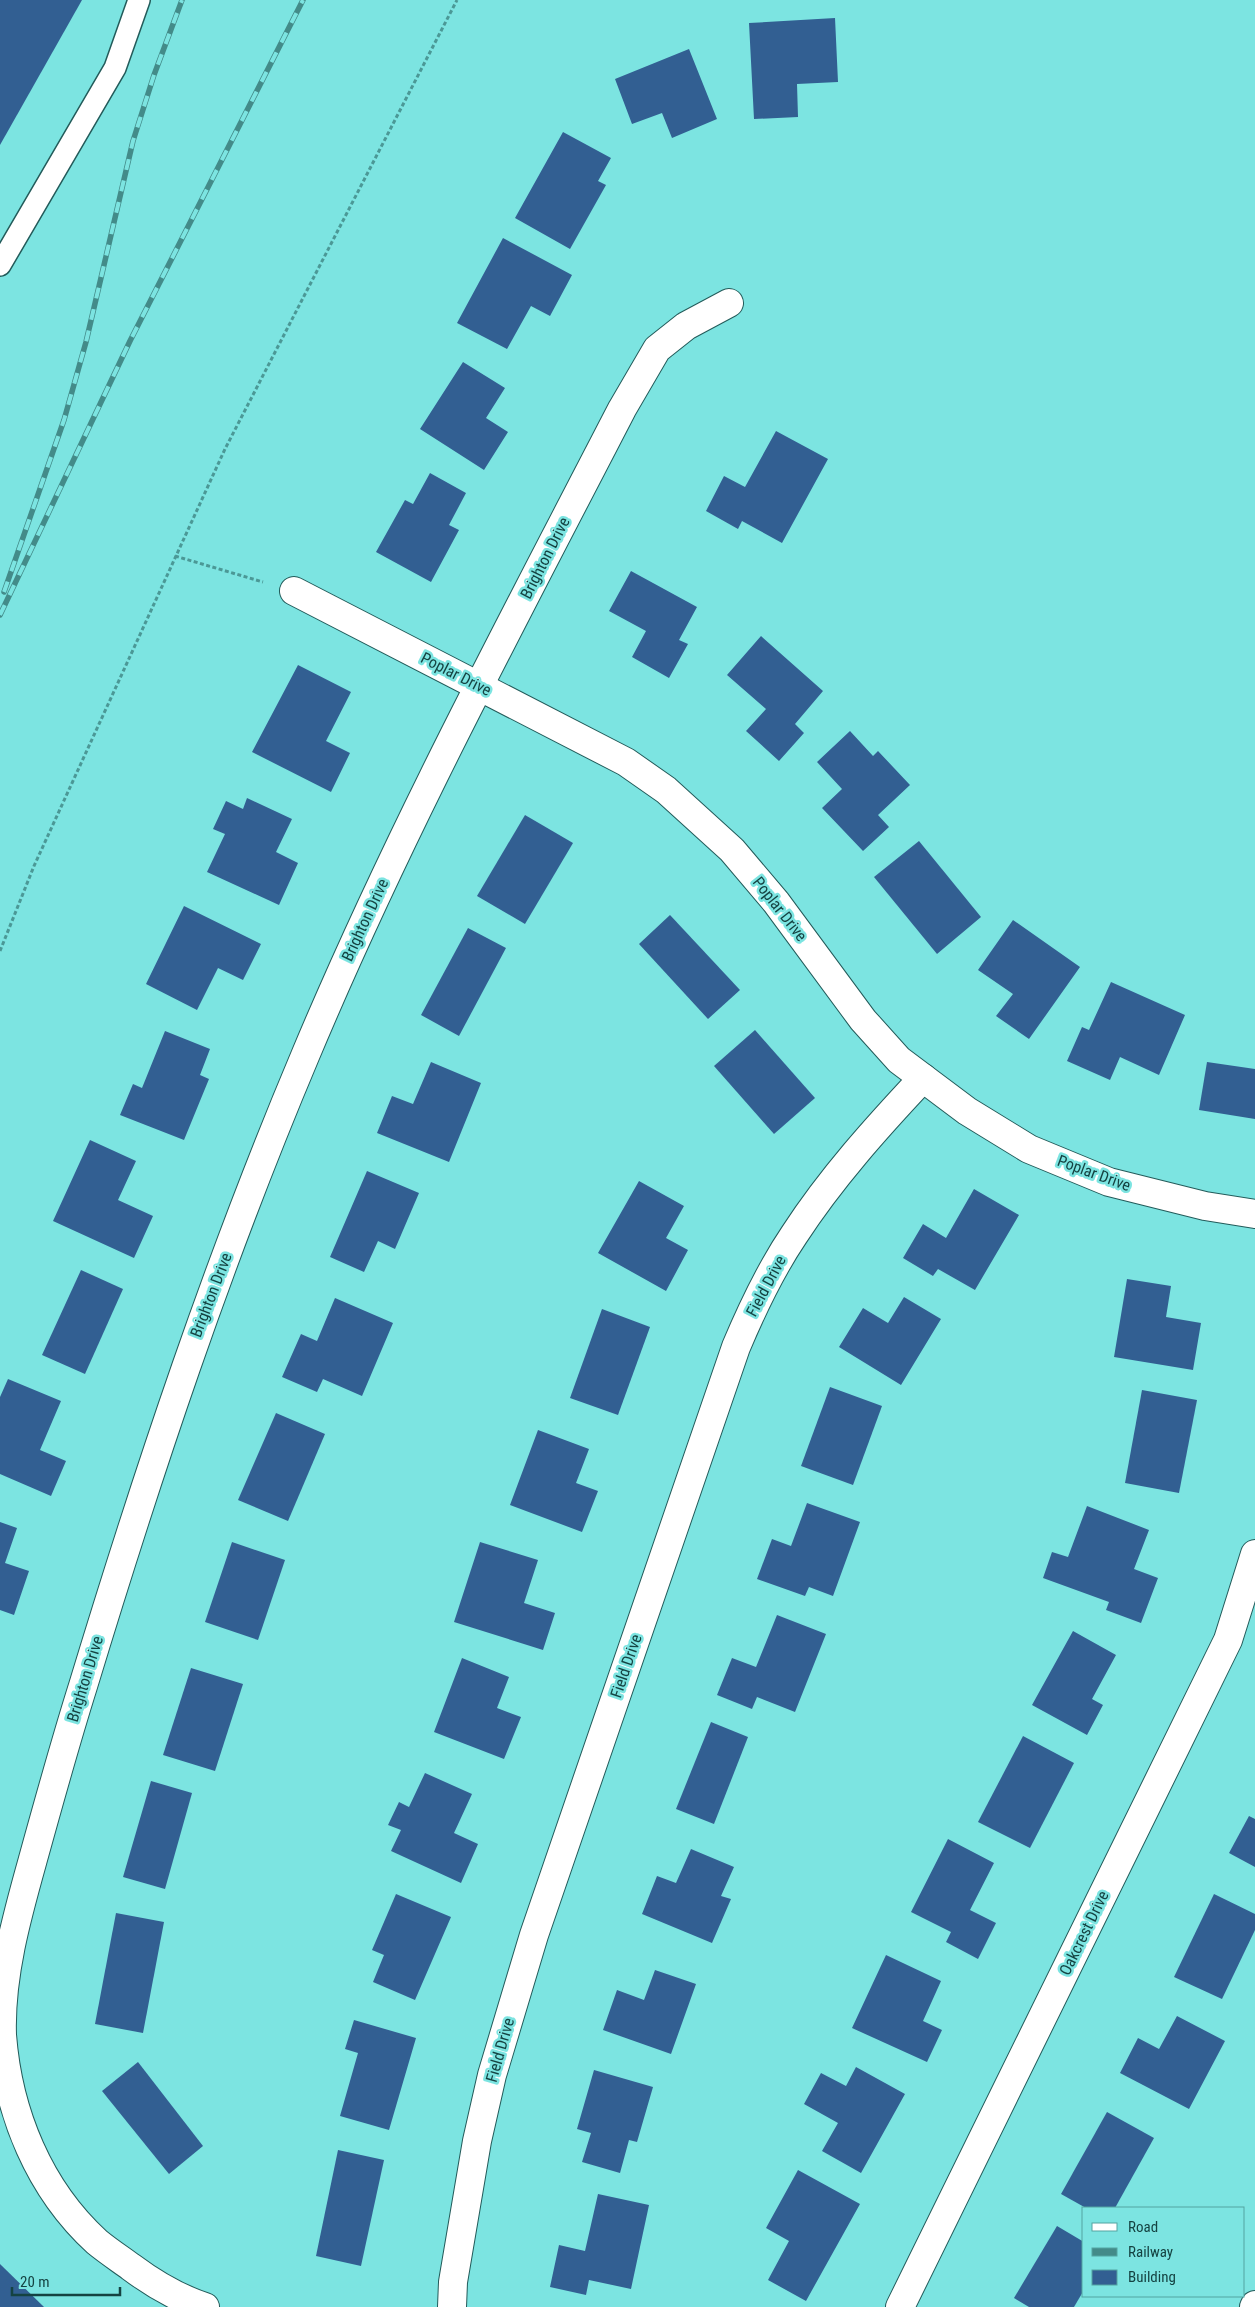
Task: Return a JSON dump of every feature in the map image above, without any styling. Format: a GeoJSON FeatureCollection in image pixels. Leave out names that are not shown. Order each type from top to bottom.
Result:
{"type":"FeatureCollection","features":[{"type":"Feature","properties":{"kind":"street","name":"Brighton Drive"},"geometry":{"type":"LineString","coordinates":[[205,2307],[160,2289],[98,2242],[68,2210],[41,2174],[21,2125],[8,2083],[2,2034],[2,1990],[16,1916],[66,1741],[133,1521],[205,1309],[304,1058],[353,946],[410,824],[479,686],[622,409],[657,350],[686,326],[729,303]]}},
{"type":"Feature","properties":{"kind":"street","name":"Poplar Drive"},"geometry":{"type":"LineString","coordinates":[[294,591],[626,762],[666,790],[732,850],[776,902],[863,1020],[899,1060],[967,1112],[1029,1148],[1109,1182],[1205,1206],[1255,1214]]}},
{"type":"Feature","properties":{"kind":"street","name":"Field Drive"},"geometry":{"type":"LineString","coordinates":[[452,2307],[454,2282],[477,2140],[492,2075],[534,1935],[736,1347],[750,1314],[793,1235],[840,1172],[877,1127],[923,1078]]}},
{"type":"Feature","properties":{"kind":"street","name":"Oakcrest Drive"},"geometry":{"type":"LineString","coordinates":[[900,2307],[1228,1640],[1255,1554]]}},
{"type":"Feature","properties":{"kind":"lane"},"geometry":{"type":"LineString","coordinates":[[0,265],[115,68],[139,0]]}},
{"type":"Feature","properties":{"kind":"path"},"geometry":{"type":"LineString","coordinates":[[0,951],[34,866],[225,449],[457,0]]}},
{"type":"Feature","properties":{"kind":"path"},"geometry":{"type":"LineString","coordinates":[[175,556],[294,591]]}},
{"type":"Feature","properties":{"kind":"building"},"geometry":{"type":"Polygon","coordinates":[[[0,0],[82,0],[0,145],[0,0]]]}},
{"type":"Feature","properties":{"kind":"building"},"geometry":{"type":"Polygon","coordinates":[[[835,18],[838,82],[797,84],[798,117],[754,119],[749,23],[835,18]]]}},
{"type":"Feature","properties":{"kind":"building"},"geometry":{"type":"Polygon","coordinates":[[[689,49],[717,119],[672,138],[662,113],[632,124],[615,79],[689,49]]]}},
{"type":"Feature","properties":{"kind":"building"},"geometry":{"type":"Polygon","coordinates":[[[563,132],[611,158],[598,181],[606,185],[570,249],[515,218],[563,132]]]}},
{"type":"Feature","properties":{"kind":"building"},"geometry":{"type":"Polygon","coordinates":[[[503,238],[572,275],[550,316],[531,306],[507,349],[457,323],[503,238]]]}},
{"type":"Feature","properties":{"kind":"building"},"geometry":{"type":"Polygon","coordinates":[[[463,362],[505,388],[486,418],[508,432],[484,470],[420,429],[463,362]]]}},
{"type":"Feature","properties":{"kind":"building"},"geometry":{"type":"Polygon","coordinates":[[[776,431],[828,459],[782,543],[742,521],[738,529],[706,511],[724,476],[745,487],[776,431]]]}},
{"type":"Feature","properties":{"kind":"building"},"geometry":{"type":"Polygon","coordinates":[[[430,473],[466,493],[449,525],[459,530],[431,582],[376,552],[405,500],[413,504],[430,473]]]}},
{"type":"Feature","properties":{"kind":"building"},"geometry":{"type":"Polygon","coordinates":[[[631,571],[697,607],[679,640],[688,644],[669,678],[632,657],[646,631],[609,611],[631,571]]]}},
{"type":"Feature","properties":{"kind":"building"},"geometry":{"type":"Polygon","coordinates":[[[761,636],[823,691],[795,724],[804,733],[779,761],[746,731],[766,709],[727,675],[761,636]]]}},
{"type":"Feature","properties":{"kind":"building"},"geometry":{"type":"Polygon","coordinates":[[[298,665],[351,692],[326,741],[350,753],[331,792],[252,752],[298,665]]]}},
{"type":"Feature","properties":{"kind":"building"},"geometry":{"type":"Polygon","coordinates":[[[850,731],[873,756],[878,751],[910,785],[878,815],[889,827],[863,851],[822,808],[842,789],[817,762],[850,731]]]}},
{"type":"Feature","properties":{"kind":"building"},"geometry":{"type":"Polygon","coordinates":[[[247,798],[292,819],[276,852],[298,863],[279,905],[207,872],[225,834],[213,829],[226,801],[243,809],[247,798]]]}},
{"type":"Feature","properties":{"kind":"building"},"geometry":{"type":"Polygon","coordinates":[[[525,815],[573,843],[525,924],[477,896],[525,815]]]}},
{"type":"Feature","properties":{"kind":"building"},"geometry":{"type":"Polygon","coordinates":[[[919,841],[981,917],[937,954],[874,877],[919,841]]]}},
{"type":"Feature","properties":{"kind":"building"},"geometry":{"type":"Polygon","coordinates":[[[184,906],[261,944],[243,980],[218,968],[197,1010],[146,984],[184,906]]]}},
{"type":"Feature","properties":{"kind":"building"},"geometry":{"type":"Polygon","coordinates":[[[670,915],[740,990],[708,1019],[639,944],[670,915]]]}},
{"type":"Feature","properties":{"kind":"building"},"geometry":{"type":"Polygon","coordinates":[[[1013,920],[1080,967],[1029,1039],[996,1016],[1013,994],[978,970],[1013,920]]]}},
{"type":"Feature","properties":{"kind":"building"},"geometry":{"type":"Polygon","coordinates":[[[468,928],[506,948],[459,1036],[421,1015],[468,928]]]}},
{"type":"Feature","properties":{"kind":"building"},"geometry":{"type":"Polygon","coordinates":[[[1111,982],[1185,1015],[1159,1075],[1120,1057],[1110,1080],[1067,1061],[1082,1027],[1089,1030],[1111,982]]]}},
{"type":"Feature","properties":{"kind":"building"},"geometry":{"type":"Polygon","coordinates":[[[755,1030],[815,1098],[774,1134],[714,1066],[755,1030]]]}},
{"type":"Feature","properties":{"kind":"building"},"geometry":{"type":"Polygon","coordinates":[[[165,1031],[210,1049],[200,1075],[209,1079],[184,1140],[120,1115],[133,1084],[142,1088],[165,1031]]]}},
{"type":"Feature","properties":{"kind":"building"},"geometry":{"type":"Polygon","coordinates":[[[431,1062],[481,1083],[449,1162],[377,1133],[392,1096],[413,1104],[431,1062]]]}},
{"type":"Feature","properties":{"kind":"building"},"geometry":{"type":"Polygon","coordinates":[[[1207,1062],[1255,1069],[1255,1119],[1199,1110],[1207,1062]]]}},
{"type":"Feature","properties":{"kind":"building"},"geometry":{"type":"Polygon","coordinates":[[[90,1140],[136,1161],[118,1200],[153,1216],[134,1258],[53,1221],[90,1140]]]}},
{"type":"Feature","properties":{"kind":"building"},"geometry":{"type":"Polygon","coordinates":[[[367,1171],[419,1193],[395,1249],[378,1241],[364,1272],[330,1257],[367,1171]]]}},
{"type":"Feature","properties":{"kind":"building"},"geometry":{"type":"Polygon","coordinates":[[[639,1181],[684,1206],[666,1238],[688,1250],[666,1291],[598,1253],[639,1181]]]}},
{"type":"Feature","properties":{"kind":"building"},"geometry":{"type":"Polygon","coordinates":[[[974,1189],[1019,1215],[975,1290],[938,1269],[933,1276],[903,1258],[923,1224],[946,1238],[974,1189]]]}},
{"type":"Feature","properties":{"kind":"building"},"geometry":{"type":"Polygon","coordinates":[[[81,1270],[123,1289],[85,1374],[42,1355],[81,1270]]]}},
{"type":"Feature","properties":{"kind":"building"},"geometry":{"type":"Polygon","coordinates":[[[1127,1279],[1171,1286],[1166,1317],[1201,1323],[1193,1370],[1114,1357],[1127,1279]]]}},
{"type":"Feature","properties":{"kind":"building"},"geometry":{"type":"Polygon","coordinates":[[[904,1297],[941,1319],[901,1385],[839,1347],[863,1308],[888,1323],[904,1297]]]}},
{"type":"Feature","properties":{"kind":"building"},"geometry":{"type":"Polygon","coordinates":[[[335,1298],[393,1323],[362,1396],[323,1379],[317,1392],[282,1377],[301,1334],[317,1341],[335,1298]]]}},
{"type":"Feature","properties":{"kind":"building"},"geometry":{"type":"Polygon","coordinates":[[[602,1309],[650,1327],[618,1415],[570,1398],[602,1309]]]}},
{"type":"Feature","properties":{"kind":"building"},"geometry":{"type":"Polygon","coordinates":[[[8,1379],[61,1401],[40,1450],[66,1461],[51,1496],[0,1474],[0,1397],[8,1379]]]}},
{"type":"Feature","properties":{"kind":"building"},"geometry":{"type":"Polygon","coordinates":[[[830,1387],[882,1406],[853,1485],[801,1466],[830,1387]]]}},
{"type":"Feature","properties":{"kind":"building"},"geometry":{"type":"Polygon","coordinates":[[[1142,1390],[1197,1400],[1179,1493],[1125,1483],[1142,1390]]]}},
{"type":"Feature","properties":{"kind":"building"},"geometry":{"type":"Polygon","coordinates":[[[276,1413],[325,1434],[288,1521],[238,1500],[276,1413]]]}},
{"type":"Feature","properties":{"kind":"building"},"geometry":{"type":"Polygon","coordinates":[[[538,1430],[589,1449],[576,1483],[598,1491],[582,1532],[510,1505],[538,1430]]]}},
{"type":"Feature","properties":{"kind":"building"},"geometry":{"type":"Polygon","coordinates":[[[807,1503],[860,1522],[833,1596],[809,1587],[805,1596],[757,1579],[772,1539],[791,1546],[807,1503]]]}},
{"type":"Feature","properties":{"kind":"building"},"geometry":{"type":"Polygon","coordinates":[[[1087,1506],[1149,1530],[1134,1569],[1158,1578],[1141,1623],[1106,1610],[1109,1602],[1043,1578],[1052,1552],[1068,1557],[1087,1506]]]}},
{"type":"Feature","properties":{"kind":"building"},"geometry":{"type":"Polygon","coordinates":[[[0,1522],[17,1528],[5,1563],[29,1571],[14,1615],[0,1610],[0,1522]]]}},
{"type":"Feature","properties":{"kind":"building"},"geometry":{"type":"Polygon","coordinates":[[[232,1542],[285,1560],[258,1640],[205,1622],[232,1542]]]}},
{"type":"Feature","properties":{"kind":"building"},"geometry":{"type":"Polygon","coordinates":[[[480,1542],[538,1560],[524,1603],[555,1613],[543,1650],[454,1622],[480,1542]]]}},
{"type":"Feature","properties":{"kind":"building"},"geometry":{"type":"Polygon","coordinates":[[[777,1615],[826,1634],[795,1712],[757,1697],[752,1709],[717,1695],[732,1658],[756,1667],[777,1615]]]}},
{"type":"Feature","properties":{"kind":"building"},"geometry":{"type":"Polygon","coordinates":[[[1073,1631],[1116,1655],[1092,1699],[1103,1705],[1087,1735],[1032,1705],[1073,1631]]]}},
{"type":"Feature","properties":{"kind":"building"},"geometry":{"type":"Polygon","coordinates":[[[462,1658],[509,1677],[497,1708],[521,1717],[504,1759],[434,1732],[462,1658]]]}},
{"type":"Feature","properties":{"kind":"building"},"geometry":{"type":"Polygon","coordinates":[[[191,1668],[243,1684],[215,1771],[163,1755],[191,1668]]]}},
{"type":"Feature","properties":{"kind":"building"},"geometry":{"type":"Polygon","coordinates":[[[711,1722],[748,1737],[714,1824],[676,1809],[711,1722]]]}},
{"type":"Feature","properties":{"kind":"building"},"geometry":{"type":"Polygon","coordinates":[[[1023,1736],[1074,1763],[1030,1848],[978,1822],[1023,1736]]]}},
{"type":"Feature","properties":{"kind":"building"},"geometry":{"type":"Polygon","coordinates":[[[425,1773],[472,1794],[454,1833],[478,1844],[461,1883],[391,1851],[401,1830],[388,1825],[399,1802],[409,1807],[425,1773]]]}},
{"type":"Feature","properties":{"kind":"building"},"geometry":{"type":"Polygon","coordinates":[[[151,1781],[192,1793],[165,1889],[123,1877],[151,1781]]]}},
{"type":"Feature","properties":{"kind":"building"},"geometry":{"type":"Polygon","coordinates":[[[1249,1816],[1255,1819],[1255,1867],[1229,1853],[1249,1816]]]}},
{"type":"Feature","properties":{"kind":"building"},"geometry":{"type":"Polygon","coordinates":[[[948,1839],[994,1863],[970,1910],[996,1923],[978,1959],[946,1942],[951,1932],[911,1912],[948,1839]]]}},
{"type":"Feature","properties":{"kind":"building"},"geometry":{"type":"Polygon","coordinates":[[[691,1849],[734,1867],[721,1896],[731,1899],[712,1943],[642,1914],[657,1876],[676,1883],[691,1849]]]}},
{"type":"Feature","properties":{"kind":"building"},"geometry":{"type":"Polygon","coordinates":[[[396,1894],[451,1917],[415,2000],[373,1982],[384,1955],[372,1950],[396,1894]]]}},
{"type":"Feature","properties":{"kind":"building"},"geometry":{"type":"Polygon","coordinates":[[[1214,1894],[1255,1914],[1255,1930],[1222,1999],[1174,1977],[1214,1894]]]}},
{"type":"Feature","properties":{"kind":"building"},"geometry":{"type":"Polygon","coordinates":[[[116,1913],[164,1922],[143,2033],[95,2024],[116,1913]]]}},
{"type":"Feature","properties":{"kind":"building"},"geometry":{"type":"Polygon","coordinates":[[[886,1955],[941,1981],[923,2021],[942,2030],[927,2062],[852,2028],[886,1955]]]}},
{"type":"Feature","properties":{"kind":"building"},"geometry":{"type":"Polygon","coordinates":[[[655,1970],[696,1984],[671,2054],[603,2030],[617,1990],[644,2000],[655,1970]]]}},
{"type":"Feature","properties":{"kind":"building"},"geometry":{"type":"Polygon","coordinates":[[[1177,2016],[1225,2041],[1189,2109],[1120,2073],[1138,2038],[1159,2049],[1177,2016]]]}},
{"type":"Feature","properties":{"kind":"building"},"geometry":{"type":"Polygon","coordinates":[[[354,2020],[416,2038],[389,2130],[340,2116],[358,2053],[345,2049],[354,2020]]]}},
{"type":"Feature","properties":{"kind":"building"},"geometry":{"type":"Polygon","coordinates":[[[138,2062],[203,2146],[169,2174],[102,2091],[138,2062]]]}},
{"type":"Feature","properties":{"kind":"building"},"geometry":{"type":"Polygon","coordinates":[[[856,2067],[905,2094],[861,2173],[822,2151],[838,2123],[804,2104],[821,2073],[846,2086],[856,2067]]]}},
{"type":"Feature","properties":{"kind":"building"},"geometry":{"type":"Polygon","coordinates":[[[594,2070],[653,2087],[637,2142],[629,2140],[620,2173],[582,2162],[591,2133],[577,2129],[594,2070]]]}},
{"type":"Feature","properties":{"kind":"building"},"geometry":{"type":"Polygon","coordinates":[[[1107,2112],[1154,2138],[1116,2207],[1084,2207],[1061,2194],[1107,2112]]]}},
{"type":"Feature","properties":{"kind":"building"},"geometry":{"type":"Polygon","coordinates":[[[338,2150],[384,2160],[361,2266],[316,2256],[338,2150]]]}},
{"type":"Feature","properties":{"kind":"building"},"geometry":{"type":"Polygon","coordinates":[[[798,2170],[860,2204],[806,2301],[768,2280],[789,2241],[766,2228],[798,2170]]]}},
{"type":"Feature","properties":{"kind":"building"},"geometry":{"type":"Polygon","coordinates":[[[598,2194],[649,2205],[631,2289],[589,2280],[586,2295],[550,2287],[559,2245],[585,2251],[598,2194]]]}},
{"type":"Feature","properties":{"kind":"building"},"geometry":{"type":"Polygon","coordinates":[[[1057,2226],[1082,2241],[1082,2293],[1074,2307],[1029,2307],[1014,2298],[1057,2226]]]}},
{"type":"Feature","properties":{"kind":"building"},"geometry":{"type":"Polygon","coordinates":[[[0,2264],[44,2307],[0,2307],[0,2264]]]}},
{"type":"Feature","properties":{"kind":"railway"},"geometry":{"type":"LineString","coordinates":[[4,592],[64,420],[86,342],[133,141],[154,75],[182,0]]}},
{"type":"Feature","properties":{"kind":"railway"},"geometry":{"type":"LineString","coordinates":[[0,615],[130,341],[303,0]]}}]}
